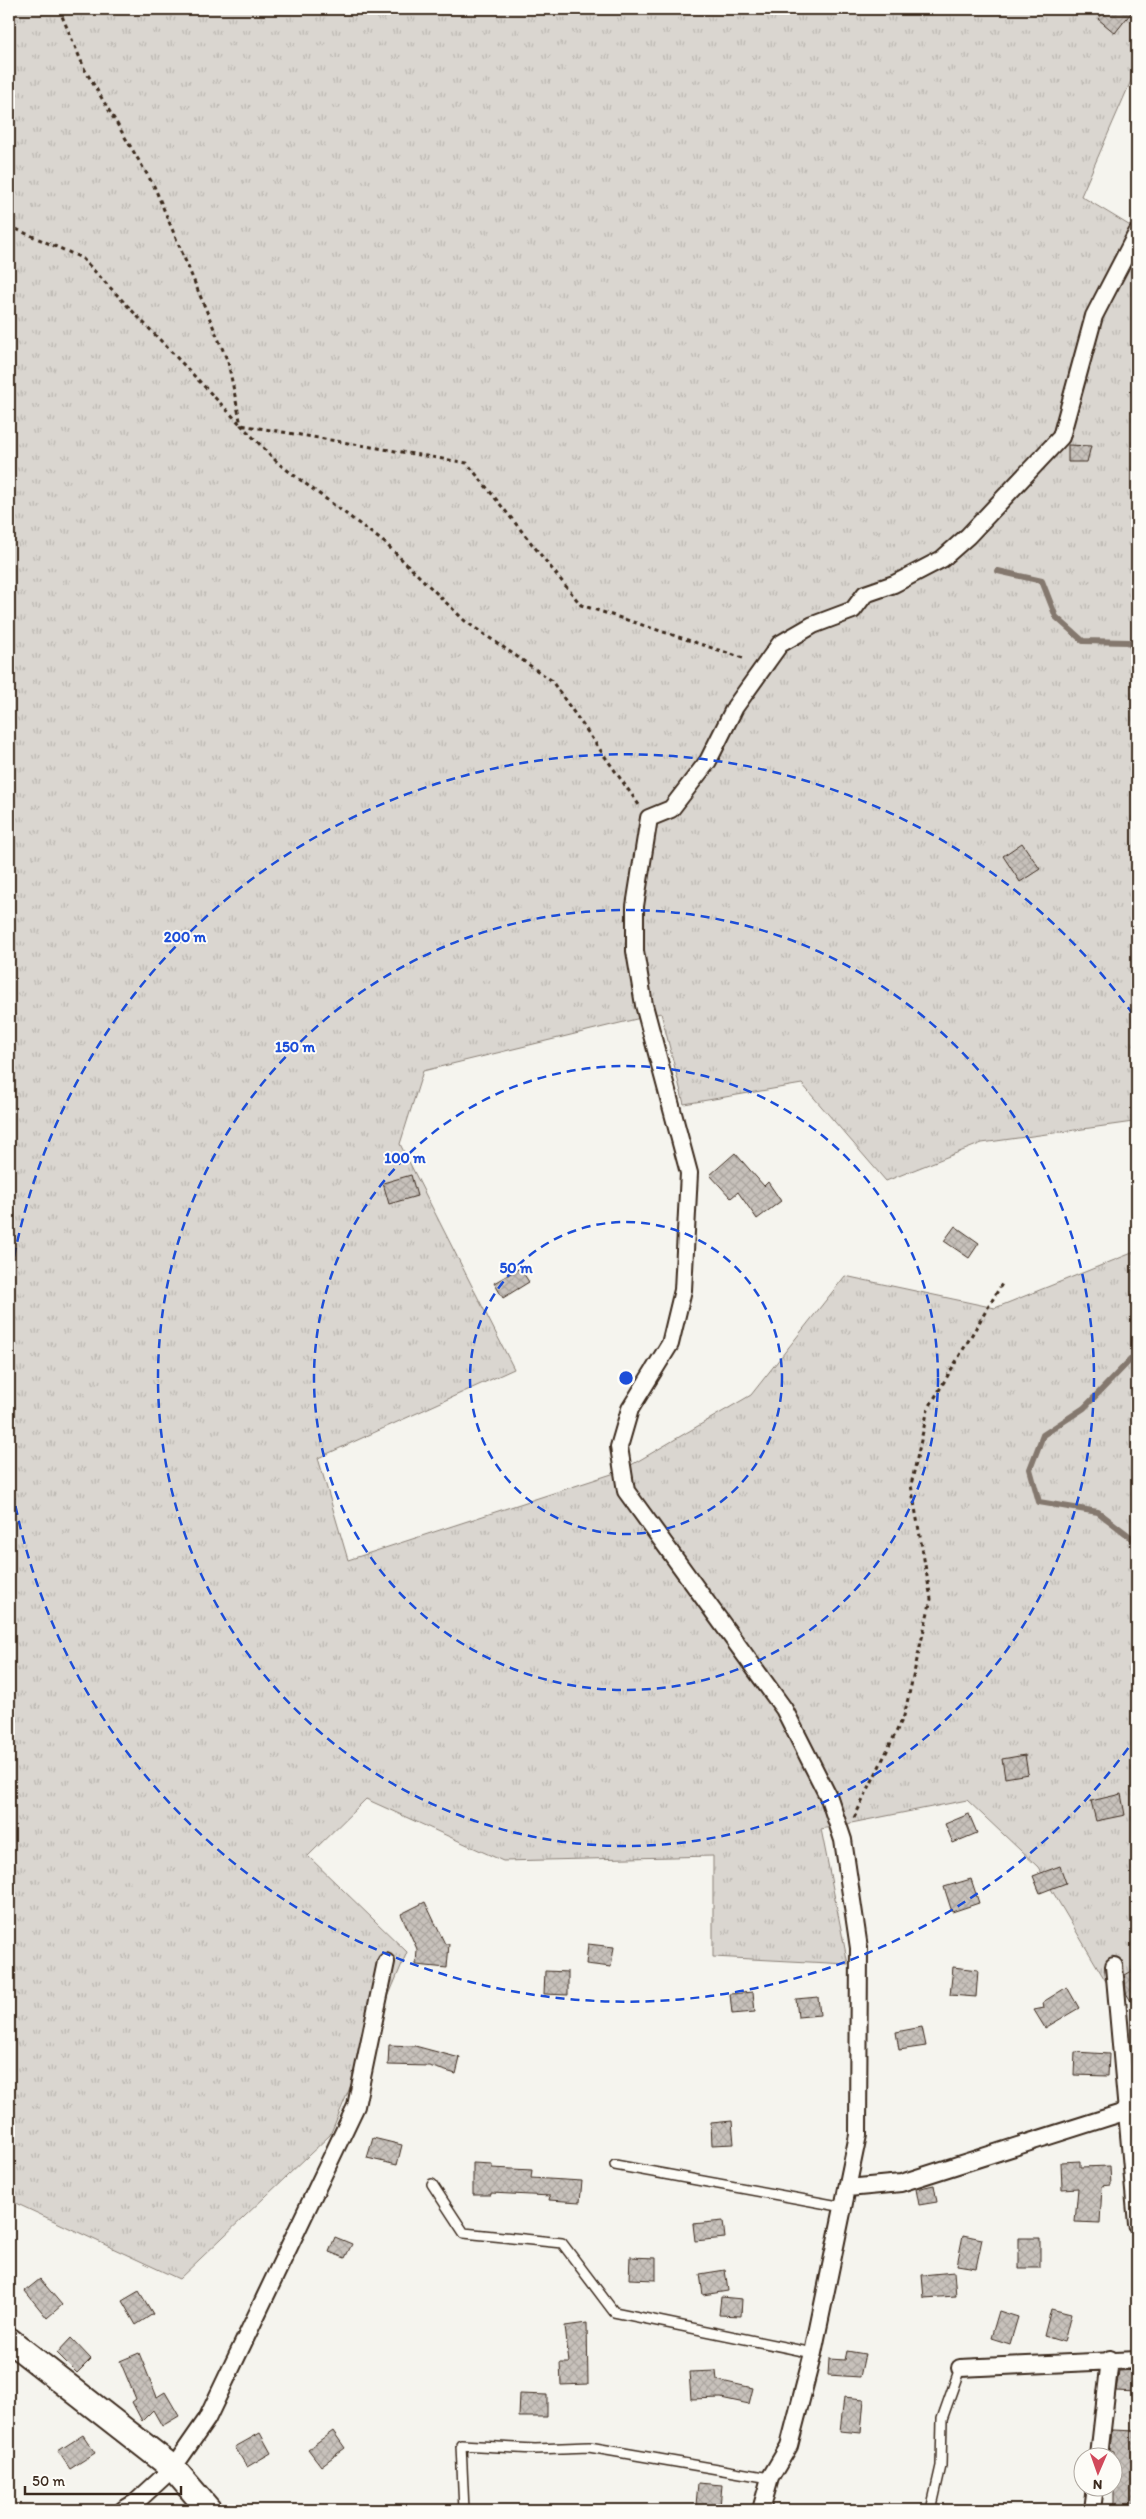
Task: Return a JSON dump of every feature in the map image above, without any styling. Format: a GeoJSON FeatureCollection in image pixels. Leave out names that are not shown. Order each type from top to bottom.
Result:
{"type":"FeatureCollection","features":[{"type":"Feature","properties":{"kind":"street"},"geometry":{"type":"LineString","coordinates":[[761,2510],[770,2478],[789,2446],[813,2354],[858,2135],[859,1948],[843,1840],[829,1798],[784,1709],[626,1491],[619,1447],[630,1409],[670,1344],[683,1290],[689,1173],[644,1005],[635,951],[635,906],[649,818],[671,809],[708,762],[735,707],[780,644],[813,625],[853,610],[866,594],[894,584],[942,558],[968,536],[1061,437],[1094,316],[1137,233]]}},
{"type":"Feature","properties":{"kind":"street"},"geometry":{"type":"LineString","coordinates":[[123,2510],[135,2503],[173,2468],[207,2419],[356,2106],[386,1962]]}},
{"type":"Feature","properties":{"kind":"street"},"geometry":{"type":"LineString","coordinates":[[1114,1966],[1133,2109],[1137,2224]]}},
{"type":"Feature","properties":{"kind":"street"},"geometry":{"type":"LineString","coordinates":[[848,2188],[901,2183],[1133,2109]]}},
{"type":"Feature","properties":{"kind":"street"},"geometry":{"type":"LineString","coordinates":[[9,2340],[173,2468],[209,2510]]}},
{"type":"Feature","properties":{"kind":"street"},"geometry":{"type":"LineString","coordinates":[[1100,2446],[1110,2359]]}},
{"type":"Feature","properties":{"kind":"street"},"geometry":{"type":"LineString","coordinates":[[960,2368],[1110,2359],[1137,2360]]}},
{"type":"Feature","properties":{"kind":"street"},"geometry":{"type":"LineString","coordinates":[[1092,2510],[1094,2496]]}},
{"type":"Feature","properties":{"kind":"lane"},"geometry":{"type":"LineString","coordinates":[[616,2165],[844,2207]]}},
{"type":"Feature","properties":{"kind":"lane"},"geometry":{"type":"LineString","coordinates":[[432,2184],[464,2233],[562,2243],[614,2312],[813,2354]]}},
{"type":"Feature","properties":{"kind":"lane"},"geometry":{"type":"LineString","coordinates":[[931,2510],[942,2466],[942,2419],[960,2368]]}},
{"type":"Feature","properties":{"kind":"lane"},"geometry":{"type":"LineString","coordinates":[[464,2510],[461,2445],[535,2449],[589,2447],[770,2478]]}},
{"type":"Feature","properties":{"kind":"path"},"geometry":{"type":"LineString","coordinates":[[59,9],[85,70],[154,186],[228,362],[241,425]]}},
{"type":"Feature","properties":{"kind":"path"},"geometry":{"type":"LineString","coordinates":[[9,226],[82,258],[279,464],[384,543],[466,621],[551,680],[649,818]]}},
{"type":"Feature","properties":{"kind":"path"},"geometry":{"type":"LineString","coordinates":[[241,425],[467,463],[581,605],[766,666]]}},
{"type":"Feature","properties":{"kind":"path"},"geometry":{"type":"LineString","coordinates":[[843,1840],[904,1716],[931,1599],[912,1485],[928,1409],[1003,1282]]}},
{"type":"Feature","properties":{"kind":"green space"},"geometry":{"type":"Polygon","coordinates":[[[9,9],[1137,9],[1137,67],[1081,196],[1137,230],[1137,1134],[1133,1122],[982,1143],[886,1181],[802,1084],[684,1104],[661,1013],[423,1071],[400,1144],[514,1369],[318,1458],[348,1560],[621,1471],[751,1395],[845,1276],[995,1308],[1137,1251],[1137,1989],[1111,1990],[1038,1867],[967,1800],[821,1829],[848,1964],[713,1957],[713,1856],[503,1861],[366,1799],[308,1856],[407,1952],[330,2135],[179,2279],[9,2200],[9,9]]]}},
{"type":"Feature","properties":{"kind":"building"},"geometry":{"type":"Polygon","coordinates":[[[1107,9],[1134,9],[1115,33],[1098,19],[1107,9]]]}},
{"type":"Feature","properties":{"kind":"building"},"geometry":{"type":"Polygon","coordinates":[[[1068,445],[1091,446],[1087,462],[1068,462],[1068,445]]]}},
{"type":"Feature","properties":{"kind":"building"},"geometry":{"type":"Polygon","coordinates":[[[1022,843],[1040,869],[1020,882],[1003,856],[1022,843]]]}},
{"type":"Feature","properties":{"kind":"building"},"geometry":{"type":"Polygon","coordinates":[[[735,1153],[764,1186],[768,1182],[781,1201],[757,1219],[738,1192],[731,1198],[710,1175],[735,1153]]]}},
{"type":"Feature","properties":{"kind":"building"},"geometry":{"type":"Polygon","coordinates":[[[411,1175],[417,1196],[389,1204],[383,1183],[411,1175]]]}},
{"type":"Feature","properties":{"kind":"building"},"geometry":{"type":"Polygon","coordinates":[[[955,1226],[979,1243],[969,1258],[944,1241],[955,1226]]]}},
{"type":"Feature","properties":{"kind":"building"},"geometry":{"type":"Polygon","coordinates":[[[520,1268],[529,1282],[503,1298],[494,1283],[520,1268]]]}},
{"type":"Feature","properties":{"kind":"building"},"geometry":{"type":"Polygon","coordinates":[[[1025,1755],[1028,1774],[1005,1778],[1002,1759],[1025,1755]]]}},
{"type":"Feature","properties":{"kind":"building"},"geometry":{"type":"Polygon","coordinates":[[[1121,1794],[1125,1815],[1096,1821],[1091,1801],[1121,1794]]]}},
{"type":"Feature","properties":{"kind":"building"},"geometry":{"type":"Polygon","coordinates":[[[969,1814],[977,1833],[953,1843],[945,1824],[969,1814]]]}},
{"type":"Feature","properties":{"kind":"building"},"geometry":{"type":"Polygon","coordinates":[[[1060,1866],[1066,1883],[1040,1893],[1033,1876],[1060,1866]]]}},
{"type":"Feature","properties":{"kind":"building"},"geometry":{"type":"Polygon","coordinates":[[[971,1879],[979,1903],[952,1912],[944,1887],[971,1879]]]}},
{"type":"Feature","properties":{"kind":"building"},"geometry":{"type":"Polygon","coordinates":[[[425,1902],[445,1944],[449,1944],[447,1968],[416,1965],[417,1949],[401,1914],[425,1902]]]}},
{"type":"Feature","properties":{"kind":"building"},"geometry":{"type":"Polygon","coordinates":[[[588,1944],[614,1947],[611,1967],[586,1964],[588,1944]]]}},
{"type":"Feature","properties":{"kind":"building"},"geometry":{"type":"Polygon","coordinates":[[[953,1967],[978,1970],[976,1997],[950,1995],[953,1967]]]}},
{"type":"Feature","properties":{"kind":"building"},"geometry":{"type":"Polygon","coordinates":[[[1137,1968],[1137,2011],[1126,1993],[1125,1975],[1137,1968]]]}},
{"type":"Feature","properties":{"kind":"building"},"geometry":{"type":"Polygon","coordinates":[[[545,1971],[568,1972],[568,1995],[544,1994],[545,1971]]]}},
{"type":"Feature","properties":{"kind":"building"},"geometry":{"type":"Polygon","coordinates":[[[1067,1987],[1079,2008],[1045,2028],[1034,2010],[1044,2008],[1043,2002],[1067,1987]]]}},
{"type":"Feature","properties":{"kind":"building"},"geometry":{"type":"Polygon","coordinates":[[[753,1992],[755,2012],[732,2014],[730,1994],[753,1992]]]}},
{"type":"Feature","properties":{"kind":"building"},"geometry":{"type":"Polygon","coordinates":[[[818,1997],[820,2015],[798,2017],[796,1999],[818,1997]]]}},
{"type":"Feature","properties":{"kind":"building"},"geometry":{"type":"Polygon","coordinates":[[[922,2027],[926,2046],[899,2050],[896,2032],[922,2027]]]}},
{"type":"Feature","properties":{"kind":"building"},"geometry":{"type":"Polygon","coordinates":[[[389,2045],[415,2046],[460,2058],[456,2074],[429,2066],[388,2065],[389,2045]]]}},
{"type":"Feature","properties":{"kind":"building"},"geometry":{"type":"Polygon","coordinates":[[[1075,2052],[1109,2054],[1108,2076],[1074,2075],[1075,2052]]]}},
{"type":"Feature","properties":{"kind":"building"},"geometry":{"type":"Polygon","coordinates":[[[732,2121],[734,2144],[712,2145],[711,2123],[732,2121]]]}},
{"type":"Feature","properties":{"kind":"building"},"geometry":{"type":"Polygon","coordinates":[[[373,2138],[402,2145],[397,2165],[367,2158],[373,2138]]]}},
{"type":"Feature","properties":{"kind":"building"},"geometry":{"type":"Polygon","coordinates":[[[1080,2161],[1080,2167],[1110,2166],[1111,2185],[1102,2186],[1100,2223],[1075,2222],[1078,2188],[1062,2189],[1061,2162],[1080,2161]]]}},
{"type":"Feature","properties":{"kind":"building"},"geometry":{"type":"Polygon","coordinates":[[[473,2163],[492,2164],[492,2168],[532,2170],[531,2178],[582,2181],[580,2202],[549,2200],[550,2196],[491,2193],[491,2195],[473,2195],[473,2163]]]}},
{"type":"Feature","properties":{"kind":"building"},"geometry":{"type":"Polygon","coordinates":[[[934,2185],[937,2202],[919,2205],[916,2189],[934,2185]]]}},
{"type":"Feature","properties":{"kind":"building"},"geometry":{"type":"Polygon","coordinates":[[[723,2221],[725,2238],[695,2241],[693,2224],[723,2221]]]}},
{"type":"Feature","properties":{"kind":"building"},"geometry":{"type":"Polygon","coordinates":[[[963,2235],[982,2239],[976,2268],[957,2265],[963,2235]]]}},
{"type":"Feature","properties":{"kind":"building"},"geometry":{"type":"Polygon","coordinates":[[[335,2237],[352,2244],[345,2258],[329,2252],[335,2237]]]}},
{"type":"Feature","properties":{"kind":"building"},"geometry":{"type":"Polygon","coordinates":[[[1019,2238],[1040,2238],[1040,2268],[1019,2268],[1019,2238]]]}},
{"type":"Feature","properties":{"kind":"building"},"geometry":{"type":"Polygon","coordinates":[[[630,2257],[656,2258],[656,2280],[629,2279],[630,2257]]]}},
{"type":"Feature","properties":{"kind":"building"},"geometry":{"type":"Polygon","coordinates":[[[725,2270],[728,2291],[703,2295],[700,2274],[725,2270]]]}},
{"type":"Feature","properties":{"kind":"building"},"geometry":{"type":"Polygon","coordinates":[[[954,2272],[956,2296],[924,2298],[922,2275],[954,2272]]]}},
{"type":"Feature","properties":{"kind":"building"},"geometry":{"type":"Polygon","coordinates":[[[40,2279],[62,2305],[47,2318],[25,2291],[40,2279]]]}},
{"type":"Feature","properties":{"kind":"building"},"geometry":{"type":"Polygon","coordinates":[[[139,2291],[153,2314],[136,2325],[122,2301],[139,2291]]]}},
{"type":"Feature","properties":{"kind":"building"},"geometry":{"type":"Polygon","coordinates":[[[721,2297],[742,2299],[741,2316],[719,2315],[721,2297]]]}},
{"type":"Feature","properties":{"kind":"building"},"geometry":{"type":"Polygon","coordinates":[[[1051,2309],[1071,2314],[1064,2342],[1044,2336],[1051,2309]]]}},
{"type":"Feature","properties":{"kind":"building"},"geometry":{"type":"Polygon","coordinates":[[[999,2311],[1018,2317],[1010,2344],[991,2338],[999,2311]]]}},
{"type":"Feature","properties":{"kind":"building"},"geometry":{"type":"Polygon","coordinates":[[[587,2323],[588,2384],[561,2385],[560,2363],[569,2363],[565,2326],[587,2323]]]}},
{"type":"Feature","properties":{"kind":"building"},"geometry":{"type":"Polygon","coordinates":[[[71,2338],[91,2359],[77,2373],[57,2353],[71,2338]]]}},
{"type":"Feature","properties":{"kind":"building"},"geometry":{"type":"Polygon","coordinates":[[[847,2351],[865,2354],[860,2377],[828,2375],[829,2359],[845,2360],[847,2351]]]}},
{"type":"Feature","properties":{"kind":"building"},"geometry":{"type":"Polygon","coordinates":[[[139,2353],[157,2397],[165,2392],[179,2416],[162,2426],[153,2410],[142,2421],[132,2402],[136,2399],[120,2361],[139,2353]]]}},
{"type":"Feature","properties":{"kind":"building"},"geometry":{"type":"Polygon","coordinates":[[[1137,2370],[1137,2392],[1116,2391],[1119,2371],[1137,2370]]]}},
{"type":"Feature","properties":{"kind":"building"},"geometry":{"type":"Polygon","coordinates":[[[716,2371],[717,2380],[753,2388],[749,2404],[721,2398],[691,2399],[689,2372],[716,2371]]]}},
{"type":"Feature","properties":{"kind":"building"},"geometry":{"type":"Polygon","coordinates":[[[520,2394],[547,2395],[547,2417],[519,2417],[520,2394]]]}},
{"type":"Feature","properties":{"kind":"building"},"geometry":{"type":"Polygon","coordinates":[[[844,2397],[864,2399],[861,2433],[840,2431],[844,2397]]]}},
{"type":"Feature","properties":{"kind":"building"},"geometry":{"type":"Polygon","coordinates":[[[1112,2430],[1137,2431],[1137,2510],[1114,2510],[1114,2496],[1124,2496],[1124,2446],[1110,2446],[1112,2430]]]}},
{"type":"Feature","properties":{"kind":"building"},"geometry":{"type":"Polygon","coordinates":[[[333,2431],[345,2448],[321,2466],[308,2449],[333,2431]]]}},
{"type":"Feature","properties":{"kind":"building"},"geometry":{"type":"Polygon","coordinates":[[[260,2433],[271,2453],[247,2467],[235,2447],[260,2433]]]}},
{"type":"Feature","properties":{"kind":"building"},"geometry":{"type":"Polygon","coordinates":[[[83,2435],[95,2453],[70,2469],[58,2451],[83,2435]]]}},
{"type":"Feature","properties":{"kind":"building"},"geometry":{"type":"Polygon","coordinates":[[[698,2483],[722,2485],[720,2507],[696,2505],[698,2483]]]}},
{"type":"Feature","properties":{"kind":"waterway"},"geometry":{"type":"LineString","coordinates":[[998,571],[1042,581],[1056,617],[1083,641],[1129,642],[1137,655]]}},
{"type":"Feature","properties":{"kind":"waterway"},"geometry":{"type":"LineString","coordinates":[[1137,1349],[1134,1356],[1084,1408],[1043,1435],[1030,1469],[1039,1502],[1098,1512],[1137,1542]]}}]}
